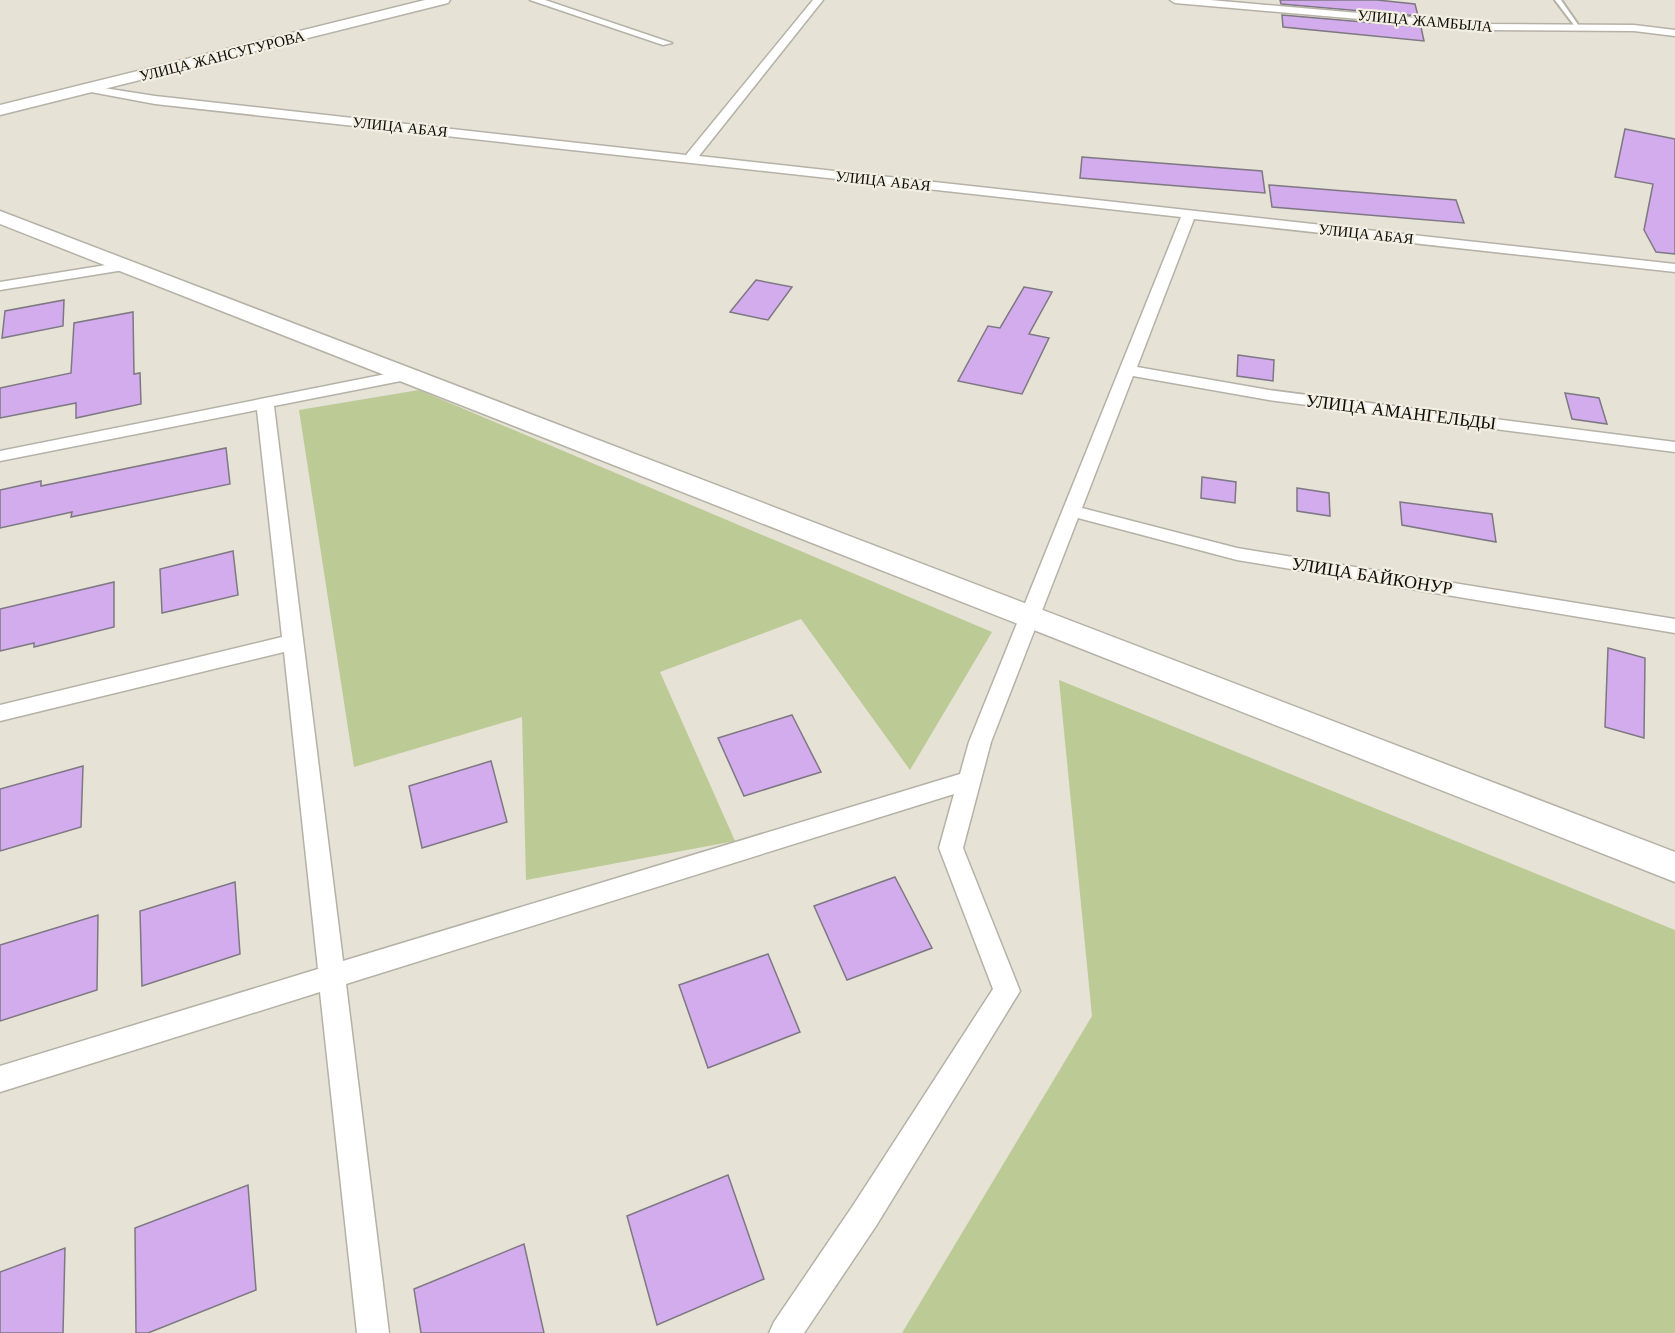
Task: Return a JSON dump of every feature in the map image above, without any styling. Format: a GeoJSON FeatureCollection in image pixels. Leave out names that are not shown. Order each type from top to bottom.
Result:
{"type":"FeatureCollection","features":[{"type":"Feature","properties":{"kind":"main road","name":"УЛИЦА ЖАНСУГУРОВА"},"geometry":{"type":"LineString","coordinates":[[0,111],[443,0]]}},
{"type":"Feature","properties":{"kind":"main road"},"geometry":{"type":"LineString","coordinates":[[0,217],[1675,867]]}},
{"type":"Feature","properties":{"kind":"street"},"geometry":{"type":"LineString","coordinates":[[536,0],[667,43]]}},
{"type":"Feature","properties":{"kind":"street"},"geometry":{"type":"LineString","coordinates":[[688,160],[818,0]]}},
{"type":"Feature","properties":{"kind":"street","name":"УЛИЦА ЖАМБЫЛА"},"geometry":{"type":"LineString","coordinates":[[1175,0],[1485,27],[1675,31]]}},
{"type":"Feature","properties":{"kind":"street","name":"УЛИЦА АБАЯ"},"geometry":{"type":"LineString","coordinates":[[91,89],[155,100],[1675,268]]}},
{"type":"Feature","properties":{"kind":"street"},"geometry":{"type":"LineString","coordinates":[[785,1333],[866,1215],[1007,991],[951,848],[980,742],[1189,214]]}},
{"type":"Feature","properties":{"kind":"street"},"geometry":{"type":"LineString","coordinates":[[0,286],[125,266]]}},
{"type":"Feature","properties":{"kind":"street","name":"УЛИЦА АМАНГЕЛЬДЫ"},"geometry":{"type":"LineString","coordinates":[[1127,370],[1269,395],[1675,447]]}},
{"type":"Feature","properties":{"kind":"street"},"geometry":{"type":"LineString","coordinates":[[0,456],[406,375]]}},
{"type":"Feature","properties":{"kind":"street"},"geometry":{"type":"LineString","coordinates":[[265,403],[373,1333]]}},
{"type":"Feature","properties":{"kind":"street","name":"УЛИЦА БАЙКОНУР"},"geometry":{"type":"LineString","coordinates":[[1072,511],[1237,554],[1675,626]]}},
{"type":"Feature","properties":{"kind":"street"},"geometry":{"type":"LineString","coordinates":[[0,713],[293,642]]}},
{"type":"Feature","properties":{"kind":"street"},"geometry":{"type":"LineString","coordinates":[[0,1079],[970,780]]}},
{"type":"Feature","properties":{"kind":"lane"},"geometry":{"type":"LineString","coordinates":[[1558,0],[1579,28]]}},
{"type":"Feature","properties":{"kind":"green space"},"geometry":{"type":"Polygon","coordinates":[[[419,390],[992,632],[910,770],[801,619],[660,672],[735,841],[526,880],[522,717],[354,767],[299,410],[419,390]]]}},
{"type":"Feature","properties":{"kind":"green space"},"geometry":{"type":"Polygon","coordinates":[[[1059,680],[1675,930],[1675,1333],[902,1333],[1092,1016],[1059,680]]]}},
{"type":"Feature","properties":{"kind":"building"},"geometry":{"type":"Polygon","coordinates":[[[1280,0],[1377,0],[1415,4],[1418,16],[1281,4],[1280,0]]]}},
{"type":"Feature","properties":{"kind":"building"},"geometry":{"type":"Polygon","coordinates":[[[1282,15],[1421,27],[1424,41],[1283,27],[1282,15]]]}},
{"type":"Feature","properties":{"kind":"building"},"geometry":{"type":"Polygon","coordinates":[[[1625,129],[1675,139],[1675,254],[1656,252],[1644,230],[1653,184],[1615,177],[1625,129]]]}},
{"type":"Feature","properties":{"kind":"building"},"geometry":{"type":"Polygon","coordinates":[[[1082,157],[1262,171],[1265,193],[1080,178],[1082,157]]]}},
{"type":"Feature","properties":{"kind":"building"},"geometry":{"type":"Polygon","coordinates":[[[1269,185],[1456,200],[1464,223],[1272,207],[1269,185]]]}},
{"type":"Feature","properties":{"kind":"building"},"geometry":{"type":"Polygon","coordinates":[[[756,280],[792,287],[768,320],[730,312],[756,280]]]}},
{"type":"Feature","properties":{"kind":"building"},"geometry":{"type":"Polygon","coordinates":[[[1024,287],[1052,292],[1029,334],[1049,338],[1022,394],[958,381],[988,326],[1000,328],[1024,287]]]}},
{"type":"Feature","properties":{"kind":"building"},"geometry":{"type":"Polygon","coordinates":[[[64,300],[63,326],[2,338],[5,311],[64,300]]]}},
{"type":"Feature","properties":{"kind":"building"},"geometry":{"type":"Polygon","coordinates":[[[133,312],[134,374],[140,373],[141,404],[76,418],[76,403],[0,418],[0,388],[71,373],[74,323],[133,312]]]}},
{"type":"Feature","properties":{"kind":"building"},"geometry":{"type":"Polygon","coordinates":[[[1238,355],[1274,360],[1273,381],[1237,376],[1238,355]]]}},
{"type":"Feature","properties":{"kind":"building"},"geometry":{"type":"Polygon","coordinates":[[[1565,393],[1599,398],[1607,424],[1572,419],[1565,393]]]}},
{"type":"Feature","properties":{"kind":"building"},"geometry":{"type":"Polygon","coordinates":[[[226,448],[230,484],[71,517],[72,512],[0,528],[0,490],[41,481],[41,486],[226,448]]]}},
{"type":"Feature","properties":{"kind":"building"},"geometry":{"type":"Polygon","coordinates":[[[1202,477],[1236,482],[1235,503],[1201,498],[1202,477]]]}},
{"type":"Feature","properties":{"kind":"building"},"geometry":{"type":"Polygon","coordinates":[[[1297,488],[1329,493],[1330,516],[1297,511],[1297,488]]]}},
{"type":"Feature","properties":{"kind":"building"},"geometry":{"type":"Polygon","coordinates":[[[1400,502],[1492,514],[1496,542],[1402,525],[1400,502]]]}},
{"type":"Feature","properties":{"kind":"building"},"geometry":{"type":"Polygon","coordinates":[[[233,551],[238,595],[162,613],[160,569],[233,551]]]}},
{"type":"Feature","properties":{"kind":"building"},"geometry":{"type":"Polygon","coordinates":[[[114,582],[114,627],[34,647],[34,643],[0,651],[0,609],[114,582]]]}},
{"type":"Feature","properties":{"kind":"building"},"geometry":{"type":"Polygon","coordinates":[[[1608,648],[1645,658],[1644,738],[1605,727],[1608,648]]]}},
{"type":"Feature","properties":{"kind":"building"},"geometry":{"type":"Polygon","coordinates":[[[792,715],[821,772],[744,796],[718,738],[792,715]]]}},
{"type":"Feature","properties":{"kind":"building"},"geometry":{"type":"Polygon","coordinates":[[[491,761],[507,822],[422,848],[409,786],[491,761]]]}},
{"type":"Feature","properties":{"kind":"building"},"geometry":{"type":"Polygon","coordinates":[[[83,766],[81,827],[0,851],[0,789],[83,766]]]}},
{"type":"Feature","properties":{"kind":"building"},"geometry":{"type":"Polygon","coordinates":[[[895,877],[932,948],[847,980],[814,906],[895,877]]]}},
{"type":"Feature","properties":{"kind":"building"},"geometry":{"type":"Polygon","coordinates":[[[235,882],[240,954],[142,986],[140,911],[235,882]]]}},
{"type":"Feature","properties":{"kind":"building"},"geometry":{"type":"Polygon","coordinates":[[[98,915],[97,990],[0,1021],[0,945],[98,915]]]}},
{"type":"Feature","properties":{"kind":"building"},"geometry":{"type":"Polygon","coordinates":[[[768,954],[800,1032],[708,1068],[679,985],[768,954]]]}},
{"type":"Feature","properties":{"kind":"building"},"geometry":{"type":"Polygon","coordinates":[[[728,1175],[764,1279],[657,1325],[627,1216],[728,1175]]]}},
{"type":"Feature","properties":{"kind":"building"},"geometry":{"type":"Polygon","coordinates":[[[248,1185],[256,1290],[148,1333],[136,1333],[135,1228],[248,1185]]]}},
{"type":"Feature","properties":{"kind":"building"},"geometry":{"type":"Polygon","coordinates":[[[524,1244],[544,1333],[421,1333],[414,1289],[524,1244]]]}},
{"type":"Feature","properties":{"kind":"building"},"geometry":{"type":"Polygon","coordinates":[[[65,1248],[63,1333],[0,1333],[0,1272],[65,1248]]]}}]}
